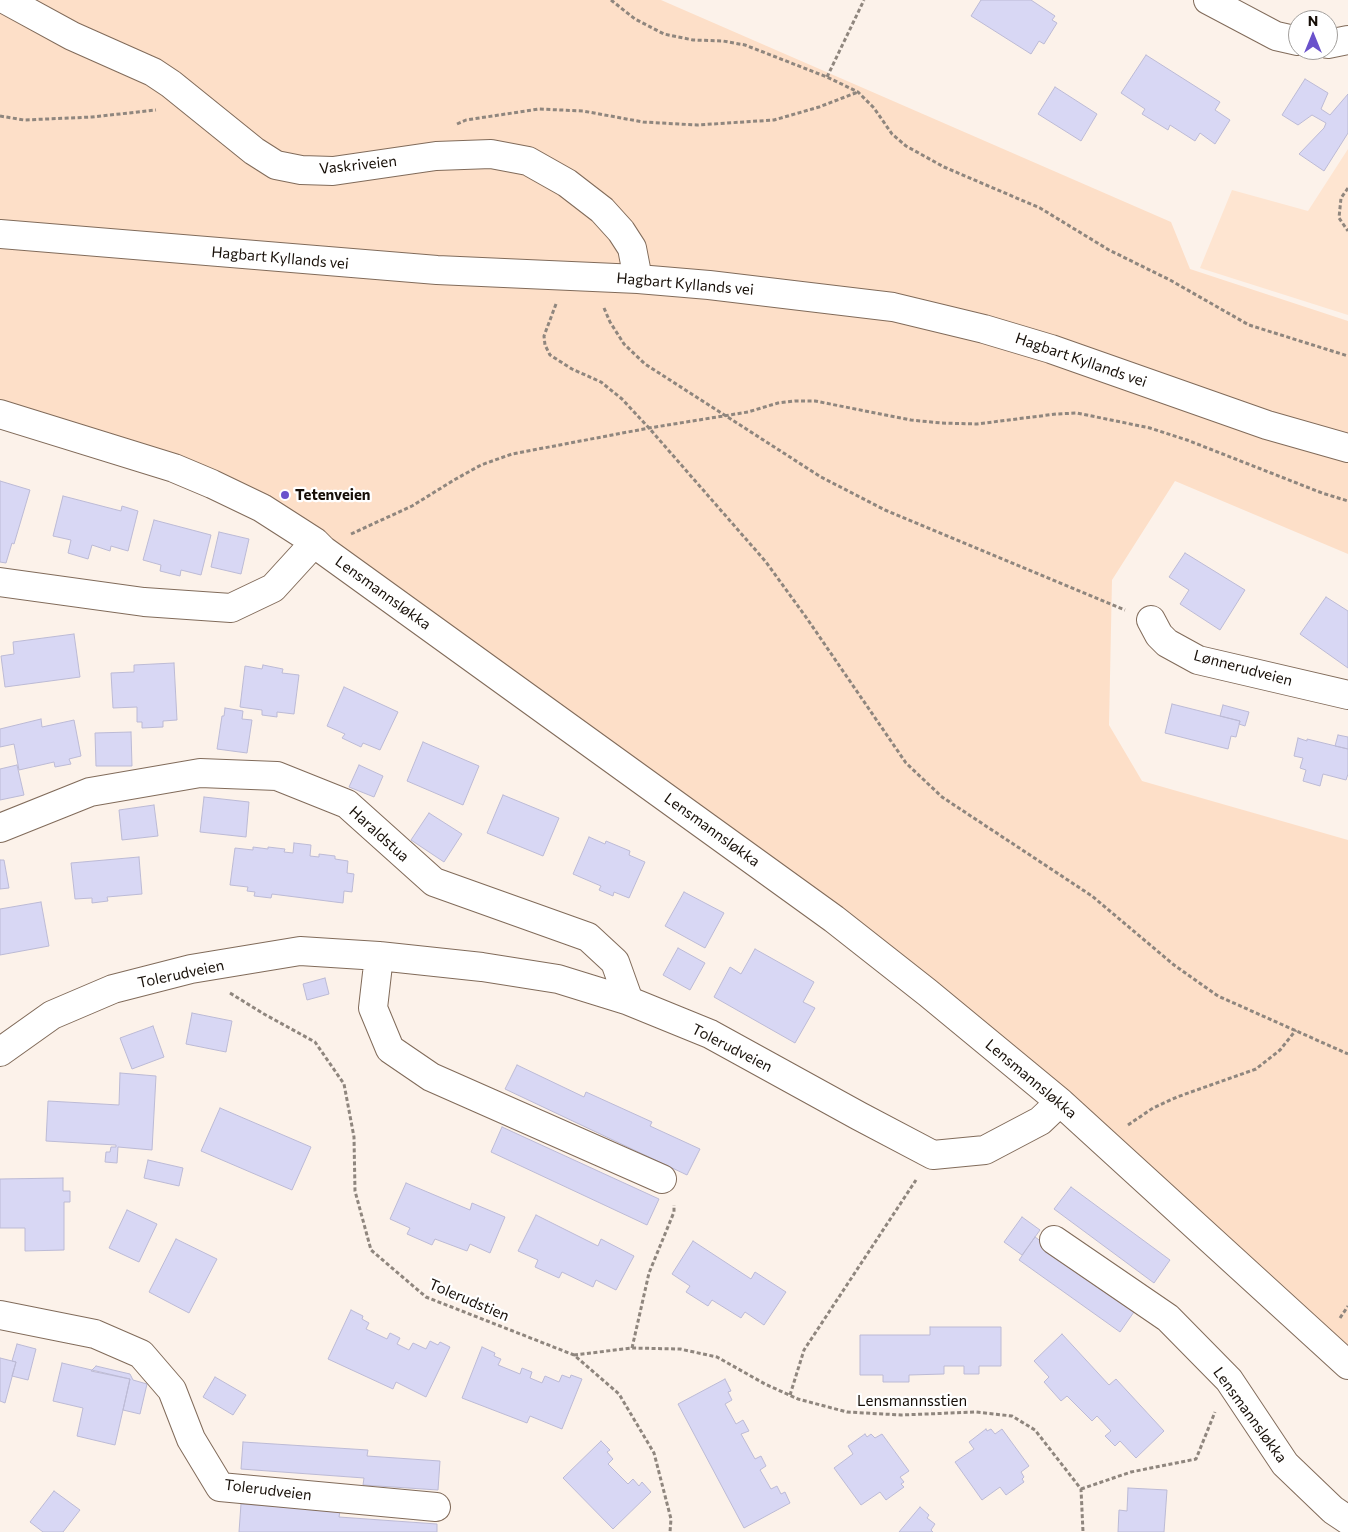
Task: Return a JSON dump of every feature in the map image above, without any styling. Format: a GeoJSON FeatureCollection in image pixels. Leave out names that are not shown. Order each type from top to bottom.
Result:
{"type":"FeatureCollection","features":[{"type":"Feature","properties":{"kind":"street","name":"Vaskriveien"},"geometry":{"type":"LineString","coordinates":[[6,0],[72,36],[152,72],[254,151],[276,165],[301,170],[333,171],[436,156],[491,154],[528,161],[567,183],[602,210],[621,231],[632,248],[638,279]]}},
{"type":"Feature","properties":{"kind":"street"},"geometry":{"type":"LineString","coordinates":[[1208,0],[1276,36],[1288,39]]}},
{"type":"Feature","properties":{"kind":"street","name":"Hagbart Kyllands vei"},"geometry":{"type":"LineString","coordinates":[[0,234],[358,265],[638,279],[801,295],[893,307],[984,329],[1051,349],[1267,425],[1348,448]]}},
{"type":"Feature","properties":{"kind":"street","name":"Lensmannsløkka"},"geometry":{"type":"LineString","coordinates":[[0,414],[182,471],[262,508],[319,546],[834,919],[928,993],[1060,1102],[1348,1365]]}},
{"type":"Feature","properties":{"kind":"street"},"geometry":{"type":"LineString","coordinates":[[0,582],[144,602],[231,608],[273,588],[319,546]]}},
{"type":"Feature","properties":{"kind":"street","name":"Lønnerudveien"},"geometry":{"type":"LineString","coordinates":[[1151,620],[1159,635],[1167,643],[1198,660],[1348,695]]}},
{"type":"Feature","properties":{"kind":"street","name":"Haraldstua"},"geometry":{"type":"LineString","coordinates":[[0,828],[90,792],[200,773],[277,776],[347,804],[434,882],[588,937],[616,962],[629,1001]]}},
{"type":"Feature","properties":{"kind":"street","name":"Tolerudveien"},"geometry":{"type":"LineString","coordinates":[[0,1052],[52,1015],[113,989],[191,969],[300,951],[379,956],[482,967],[558,979],[629,1001],[710,1034],[933,1155]]}},
{"type":"Feature","properties":{"kind":"street"},"geometry":{"type":"LineString","coordinates":[[379,956],[373,1008],[390,1049],[432,1077],[662,1178]]}},
{"type":"Feature","properties":{"kind":"street"},"geometry":{"type":"LineString","coordinates":[[933,1155],[985,1150],[1040,1120],[1060,1102]]}},
{"type":"Feature","properties":{"kind":"street","name":"Lensmannsløkka"},"geometry":{"type":"LineString","coordinates":[[1054,1240],[1168,1318],[1228,1380],[1285,1464],[1333,1510],[1348,1520]]}},
{"type":"Feature","properties":{"kind":"street","name":"Tolerudveien"},"geometry":{"type":"LineString","coordinates":[[0,1315],[95,1334],[141,1354],[172,1390],[191,1439],[220,1487],[436,1507]]}},
{"type":"Feature","properties":{"kind":"path"},"geometry":{"type":"LineString","coordinates":[[611,0],[635,19],[664,34],[693,40],[723,40],[745,45],[827,77],[858,92],[874,108],[892,134],[906,146],[944,167],[1040,208],[1109,250],[1170,280],[1249,325],[1348,356]]}},
{"type":"Feature","properties":{"kind":"path"},"geometry":{"type":"LineString","coordinates":[[827,77],[864,0]]}},
{"type":"Feature","properties":{"kind":"path"},"geometry":{"type":"LineString","coordinates":[[436,156],[446,134],[454,126],[466,120],[509,113],[539,109],[583,111],[644,122],[697,126],[774,120],[819,107],[858,92]]}},
{"type":"Feature","properties":{"kind":"path"},"geometry":{"type":"LineString","coordinates":[[0,116],[24,120],[92,117],[162,110],[184,95]]}},
{"type":"Feature","properties":{"kind":"path"},"geometry":{"type":"LineString","coordinates":[[1348,188],[1342,198],[1339,218],[1348,231]]}},
{"type":"Feature","properties":{"kind":"path"},"geometry":{"type":"LineString","coordinates":[[558,276],[559,291],[555,310],[544,336],[545,345],[550,355],[572,369],[601,382],[622,399],[766,562],[906,763],[942,798],[1092,896],[1174,965],[1218,996],[1348,1054]]}},
{"type":"Feature","properties":{"kind":"path"},"geometry":{"type":"LineString","coordinates":[[598,277],[597,293],[610,322],[624,344],[645,364],[821,477],[885,510],[1151,620]]}},
{"type":"Feature","properties":{"kind":"path"},"geometry":{"type":"LineString","coordinates":[[319,546],[342,538],[412,506],[481,465],[512,454],[649,428],[748,412],[778,403],[795,401],[816,401],[882,415],[942,423],[976,424],[1077,413],[1150,428],[1187,440],[1348,501]]}},
{"type":"Feature","properties":{"kind":"path","name":"Tolerudstien"},"geometry":{"type":"LineString","coordinates":[[191,969],[264,1014],[315,1042],[344,1084],[354,1137],[355,1191],[371,1250],[426,1297],[574,1355],[619,1394],[654,1454],[671,1519],[670,1532]]}},
{"type":"Feature","properties":{"kind":"path"},"geometry":{"type":"LineString","coordinates":[[1106,1143],[1129,1124],[1154,1108],[1177,1097],[1256,1069],[1280,1050],[1296,1030]]}},
{"type":"Feature","properties":{"kind":"path"},"geometry":{"type":"LineString","coordinates":[[790,1396],[804,1350],[933,1155]]}},
{"type":"Feature","properties":{"kind":"path"},"geometry":{"type":"LineString","coordinates":[[632,1348],[649,1273],[674,1212],[675,1202],[673,1193],[662,1178]]}},
{"type":"Feature","properties":{"kind":"path","name":"Lensmannsstien"},"geometry":{"type":"LineString","coordinates":[[574,1355],[632,1348],[680,1349],[717,1357],[764,1384],[790,1396],[847,1412],[902,1415],[976,1412],[1012,1416],[1035,1430],[1081,1489]]}},
{"type":"Feature","properties":{"kind":"path"},"geometry":{"type":"LineString","coordinates":[[1083,1532],[1081,1489],[1131,1472],[1196,1459],[1228,1380]]}},
{"type":"Feature","properties":{"kind":"shaded area"},"geometry":{"type":"Polygon","coordinates":[[[0,0],[661,0],[1171,222],[1190,269],[1348,321],[1348,554],[1175,481],[1112,580],[1109,725],[1142,781],[1348,840],[1348,1375],[839,920],[262,511],[0,416],[0,0]]]}},
{"type":"Feature","properties":{"kind":"shaded area"},"geometry":{"type":"Polygon","coordinates":[[[1348,149],[1348,315],[1200,268],[1232,190],[1308,211],[1348,149]]]}},
{"type":"Feature","properties":{"kind":"building"},"geometry":{"type":"Polygon","coordinates":[[[981,0],[1031,0],[1055,16],[1052,20],[1057,23],[1044,44],[1039,41],[1031,54],[971,16],[981,0]]]}},
{"type":"Feature","properties":{"kind":"building"},"geometry":{"type":"Polygon","coordinates":[[[1146,55],[1220,102],[1215,110],[1230,120],[1215,144],[1200,133],[1195,141],[1170,125],[1168,130],[1142,114],[1145,109],[1121,93],[1146,55]]]}},
{"type":"Feature","properties":{"kind":"building"},"geometry":{"type":"Polygon","coordinates":[[[1305,79],[1328,93],[1321,109],[1330,115],[1348,94],[1348,133],[1324,171],[1299,154],[1324,128],[1326,123],[1312,115],[1298,125],[1282,115],[1305,79]]]}},
{"type":"Feature","properties":{"kind":"building"},"geometry":{"type":"Polygon","coordinates":[[[1055,87],[1097,114],[1081,141],[1038,114],[1055,87]]]}},
{"type":"Feature","properties":{"kind":"building"},"geometry":{"type":"Polygon","coordinates":[[[0,481],[30,490],[14,544],[12,543],[6,563],[0,562],[0,481]]]}},
{"type":"Feature","properties":{"kind":"building"},"geometry":{"type":"Polygon","coordinates":[[[63,496],[121,511],[122,506],[138,511],[128,551],[111,546],[110,551],[92,545],[88,559],[68,553],[71,540],[53,536],[63,496]]]}},
{"type":"Feature","properties":{"kind":"building"},"geometry":{"type":"Polygon","coordinates":[[[154,520],[211,535],[201,575],[181,570],[180,576],[160,571],[161,565],[143,560],[154,520]]]}},
{"type":"Feature","properties":{"kind":"building"},"geometry":{"type":"Polygon","coordinates":[[[219,532],[249,539],[241,574],[211,567],[219,532]]]}},
{"type":"Feature","properties":{"kind":"building"},"geometry":{"type":"Polygon","coordinates":[[[1185,553],[1245,590],[1220,630],[1180,604],[1189,590],[1169,577],[1185,553]]]}},
{"type":"Feature","properties":{"kind":"building"},"geometry":{"type":"Polygon","coordinates":[[[1326,597],[1348,611],[1348,668],[1300,634],[1326,597]]]}},
{"type":"Feature","properties":{"kind":"building"},"geometry":{"type":"Polygon","coordinates":[[[74,634],[80,677],[5,687],[1,656],[14,654],[13,642],[74,634]]]}},
{"type":"Feature","properties":{"kind":"building"},"geometry":{"type":"Polygon","coordinates":[[[174,663],[177,720],[163,721],[163,727],[142,728],[142,722],[137,722],[137,707],[113,708],[111,673],[134,672],[134,665],[174,663]]]}},
{"type":"Feature","properties":{"kind":"building"},"geometry":{"type":"Polygon","coordinates":[[[263,665],[283,669],[282,673],[299,675],[294,714],[277,712],[277,717],[262,715],[262,710],[240,707],[245,666],[262,669],[263,665]]]}},
{"type":"Feature","properties":{"kind":"building"},"geometry":{"type":"Polygon","coordinates":[[[344,687],[398,712],[380,750],[363,743],[361,747],[342,738],[345,734],[327,726],[344,687]]]}},
{"type":"Feature","properties":{"kind":"building"},"geometry":{"type":"Polygon","coordinates":[[[1172,704],[1240,721],[1236,737],[1231,736],[1228,749],[1165,733],[1172,704]]]}},
{"type":"Feature","properties":{"kind":"building"},"geometry":{"type":"Polygon","coordinates":[[[1223,705],[1249,712],[1245,726],[1239,724],[1240,721],[1220,716],[1223,705]]]}},
{"type":"Feature","properties":{"kind":"building"},"geometry":{"type":"Polygon","coordinates":[[[225,708],[243,711],[242,719],[252,720],[247,753],[217,749],[225,708]]]}},
{"type":"Feature","properties":{"kind":"building"},"geometry":{"type":"Polygon","coordinates":[[[41,719],[42,727],[74,720],[81,756],[69,759],[71,764],[55,767],[54,762],[19,770],[14,744],[0,747],[0,729],[41,719]]]}},
{"type":"Feature","properties":{"kind":"building"},"geometry":{"type":"Polygon","coordinates":[[[131,732],[132,766],[96,766],[95,733],[131,732]]]}},
{"type":"Feature","properties":{"kind":"building"},"geometry":{"type":"Polygon","coordinates":[[[1338,735],[1348,737],[1348,749],[1335,746],[1338,735]]]}},
{"type":"Feature","properties":{"kind":"building"},"geometry":{"type":"Polygon","coordinates":[[[1298,738],[1348,749],[1348,774],[1346,780],[1323,774],[1320,786],[1303,781],[1306,770],[1300,768],[1303,758],[1294,756],[1298,738]]]}},
{"type":"Feature","properties":{"kind":"building"},"geometry":{"type":"Polygon","coordinates":[[[423,742],[479,766],[463,805],[407,781],[423,742]]]}},
{"type":"Feature","properties":{"kind":"building"},"geometry":{"type":"Polygon","coordinates":[[[17,765],[24,795],[0,800],[0,769],[17,765]]]}},
{"type":"Feature","properties":{"kind":"building"},"geometry":{"type":"Polygon","coordinates":[[[359,765],[383,776],[374,797],[349,787],[359,765]]]}},
{"type":"Feature","properties":{"kind":"building"},"geometry":{"type":"Polygon","coordinates":[[[503,795],[559,818],[543,856],[487,833],[503,795]]]}},
{"type":"Feature","properties":{"kind":"building"},"geometry":{"type":"Polygon","coordinates":[[[204,797],[249,802],[246,837],[200,832],[204,797]]]}},
{"type":"Feature","properties":{"kind":"building"},"geometry":{"type":"Polygon","coordinates":[[[154,805],[158,836],[122,840],[119,810],[154,805]]]}},
{"type":"Feature","properties":{"kind":"building"},"geometry":{"type":"Polygon","coordinates":[[[429,813],[462,834],[444,862],[411,840],[429,813]]]}},
{"type":"Feature","properties":{"kind":"building"},"geometry":{"type":"Polygon","coordinates":[[[589,837],[605,844],[606,841],[630,851],[629,855],[645,862],[629,898],[614,892],[613,896],[599,890],[601,886],[573,874],[589,837]]]}},
{"type":"Feature","properties":{"kind":"building"},"geometry":{"type":"Polygon","coordinates":[[[294,843],[311,845],[310,856],[319,857],[319,854],[335,856],[335,859],[348,861],[347,873],[354,874],[352,892],[344,891],[343,903],[272,894],[271,898],[254,896],[255,892],[247,891],[248,887],[230,885],[235,848],[253,850],[253,847],[268,849],[268,847],[285,849],[284,852],[293,853],[294,843]]]}},
{"type":"Feature","properties":{"kind":"building"},"geometry":{"type":"Polygon","coordinates":[[[139,857],[142,894],[107,897],[108,901],[92,903],[92,898],[75,899],[71,863],[139,857]]]}},
{"type":"Feature","properties":{"kind":"building"},"geometry":{"type":"Polygon","coordinates":[[[0,860],[4,860],[9,888],[0,889],[0,860]]]}},
{"type":"Feature","properties":{"kind":"building"},"geometry":{"type":"Polygon","coordinates":[[[684,892],[724,913],[705,948],[665,926],[684,892]]]}},
{"type":"Feature","properties":{"kind":"building"},"geometry":{"type":"Polygon","coordinates":[[[41,902],[49,946],[0,955],[0,909],[41,902]]]}},
{"type":"Feature","properties":{"kind":"building"},"geometry":{"type":"Polygon","coordinates":[[[678,948],[705,963],[690,990],[663,975],[678,948]]]}},
{"type":"Feature","properties":{"kind":"building"},"geometry":{"type":"Polygon","coordinates":[[[755,949],[814,982],[803,1002],[815,1008],[795,1043],[714,997],[730,967],[741,974],[755,949]]]}},
{"type":"Feature","properties":{"kind":"building"},"geometry":{"type":"Polygon","coordinates":[[[325,978],[329,994],[307,1000],[303,984],[325,978]]]}},
{"type":"Feature","properties":{"kind":"building"},"geometry":{"type":"Polygon","coordinates":[[[192,1013],[232,1021],[226,1052],[186,1044],[192,1013]]]}},
{"type":"Feature","properties":{"kind":"building"},"geometry":{"type":"Polygon","coordinates":[[[153,1026],[164,1057],[132,1069],[120,1038],[153,1026]]]}},
{"type":"Feature","properties":{"kind":"building"},"geometry":{"type":"Polygon","coordinates":[[[517,1065],[584,1097],[586,1092],[652,1122],[650,1126],[700,1149],[687,1175],[505,1089],[517,1065]]]}},
{"type":"Feature","properties":{"kind":"building"},"geometry":{"type":"Polygon","coordinates":[[[120,1073],[156,1076],[152,1150],[118,1147],[117,1163],[105,1162],[106,1152],[110,1152],[111,1147],[116,1147],[116,1145],[46,1141],[48,1101],[119,1105],[120,1073]]]}},
{"type":"Feature","properties":{"kind":"building"},"geometry":{"type":"Polygon","coordinates":[[[220,1108],[311,1147],[292,1190],[201,1151],[220,1108]]]}},
{"type":"Feature","properties":{"kind":"building"},"geometry":{"type":"Polygon","coordinates":[[[502,1127],[659,1199],[647,1225],[491,1152],[502,1127]]]}},
{"type":"Feature","properties":{"kind":"building"},"geometry":{"type":"Polygon","coordinates":[[[148,1160],[183,1168],[179,1186],[144,1178],[148,1160]]]}},
{"type":"Feature","properties":{"kind":"building"},"geometry":{"type":"Polygon","coordinates":[[[63,1178],[63,1191],[70,1191],[70,1202],[64,1202],[64,1250],[25,1251],[25,1228],[0,1228],[0,1179],[63,1178]]]}},
{"type":"Feature","properties":{"kind":"building"},"geometry":{"type":"Polygon","coordinates":[[[406,1183],[470,1210],[472,1203],[505,1217],[490,1253],[470,1244],[467,1251],[435,1239],[432,1245],[407,1234],[410,1228],[390,1219],[406,1183]]]}},
{"type":"Feature","properties":{"kind":"building"},"geometry":{"type":"Polygon","coordinates":[[[1071,1187],[1170,1260],[1154,1283],[1054,1209],[1071,1187]]]}},
{"type":"Feature","properties":{"kind":"building"},"geometry":{"type":"Polygon","coordinates":[[[127,1210],[157,1224],[139,1262],[109,1248],[127,1210]]]}},
{"type":"Feature","properties":{"kind":"building"},"geometry":{"type":"Polygon","coordinates":[[[536,1215],[598,1246],[601,1239],[634,1256],[616,1290],[596,1280],[593,1287],[562,1272],[559,1278],[535,1267],[538,1260],[518,1251],[536,1215]]]}},
{"type":"Feature","properties":{"kind":"building"},"geometry":{"type":"Polygon","coordinates":[[[1022,1217],[1040,1230],[1022,1255],[1004,1242],[1022,1217]]]}},
{"type":"Feature","properties":{"kind":"building"},"geometry":{"type":"Polygon","coordinates":[[[1035,1237],[1136,1309],[1120,1332],[1019,1260],[1035,1237]]]}},
{"type":"Feature","properties":{"kind":"building"},"geometry":{"type":"Polygon","coordinates":[[[176,1239],[217,1259],[189,1313],[149,1292],[176,1239]]]}},
{"type":"Feature","properties":{"kind":"building"},"geometry":{"type":"Polygon","coordinates":[[[693,1241],[751,1279],[755,1272],[786,1292],[764,1325],[745,1312],[741,1318],[712,1300],[708,1306],[686,1292],[690,1286],[672,1274],[693,1241]]]}},
{"type":"Feature","properties":{"kind":"building"},"geometry":{"type":"Polygon","coordinates":[[[351,1310],[363,1316],[362,1319],[369,1323],[366,1329],[387,1339],[390,1333],[400,1338],[397,1344],[409,1350],[413,1343],[426,1349],[430,1341],[438,1345],[440,1342],[450,1347],[426,1397],[396,1382],[393,1389],[328,1359],[351,1310]]]}},
{"type":"Feature","properties":{"kind":"building"},"geometry":{"type":"Polygon","coordinates":[[[930,1327],[1001,1327],[1001,1366],[979,1366],[979,1374],[964,1374],[964,1366],[944,1366],[944,1374],[909,1375],[909,1382],[883,1382],[883,1375],[860,1375],[860,1335],[930,1335],[930,1327]]]}},
{"type":"Feature","properties":{"kind":"building"},"geometry":{"type":"Polygon","coordinates":[[[1062,1334],[1109,1385],[1116,1379],[1164,1431],[1136,1458],[1120,1441],[1115,1446],[1105,1436],[1111,1431],[1097,1416],[1092,1421],[1067,1396],[1061,1401],[1044,1382],[1049,1377],[1034,1361],[1062,1334]]]}},
{"type":"Feature","properties":{"kind":"building"},"geometry":{"type":"Polygon","coordinates":[[[17,1344],[36,1349],[28,1380],[12,1376],[16,1362],[12,1361],[17,1344]]]}},
{"type":"Feature","properties":{"kind":"building"},"geometry":{"type":"Polygon","coordinates":[[[482,1347],[495,1353],[494,1356],[501,1359],[498,1365],[520,1374],[522,1368],[532,1372],[530,1378],[542,1383],[545,1376],[559,1382],[562,1375],[570,1378],[571,1375],[582,1379],[562,1429],[530,1416],[527,1423],[462,1398],[482,1347]]]}},
{"type":"Feature","properties":{"kind":"building"},"geometry":{"type":"Polygon","coordinates":[[[0,1358],[16,1362],[5,1403],[0,1401],[0,1358]]]}},
{"type":"Feature","properties":{"kind":"building"},"geometry":{"type":"Polygon","coordinates":[[[62,1363],[130,1379],[115,1445],[77,1436],[83,1408],[53,1401],[62,1363]]]}},
{"type":"Feature","properties":{"kind":"building"},"geometry":{"type":"Polygon","coordinates":[[[96,1366],[130,1374],[133,1380],[147,1384],[140,1414],[123,1410],[130,1379],[91,1371],[96,1366]]]}},
{"type":"Feature","properties":{"kind":"building"},"geometry":{"type":"Polygon","coordinates":[[[215,1377],[246,1395],[233,1415],[203,1397],[215,1377]]]}},
{"type":"Feature","properties":{"kind":"building"},"geometry":{"type":"Polygon","coordinates":[[[725,1379],[731,1391],[728,1392],[732,1400],[725,1404],[736,1424],[743,1420],[749,1431],[741,1434],[755,1459],[761,1456],[766,1466],[760,1470],[771,1489],[777,1486],[781,1494],[785,1492],[790,1503],[744,1528],[678,1404],[725,1379]]]}},
{"type":"Feature","properties":{"kind":"building"},"geometry":{"type":"Polygon","coordinates":[[[986,1429],[987,1431],[991,1429],[995,1434],[1002,1429],[1029,1466],[1021,1472],[1024,1482],[1006,1495],[1000,1487],[982,1500],[955,1462],[974,1449],[969,1442],[986,1429]]]}},
{"type":"Feature","properties":{"kind":"building"},"geometry":{"type":"Polygon","coordinates":[[[865,1434],[867,1437],[871,1434],[875,1438],[882,1434],[909,1471],[900,1477],[904,1482],[901,1484],[904,1487],[886,1500],[880,1492],[861,1505],[834,1468],[853,1454],[848,1446],[865,1434]]]}},
{"type":"Feature","properties":{"kind":"building"},"geometry":{"type":"Polygon","coordinates":[[[601,1441],[610,1450],[607,1452],[613,1459],[608,1464],[628,1484],[633,1479],[639,1486],[642,1482],[651,1492],[613,1529],[563,1478],[601,1441]]]}},
{"type":"Feature","properties":{"kind":"building"},"geometry":{"type":"Polygon","coordinates":[[[243,1442],[368,1450],[367,1456],[440,1461],[438,1490],[363,1485],[364,1478],[241,1469],[243,1442]]]}},
{"type":"Feature","properties":{"kind":"building"},"geometry":{"type":"Polygon","coordinates":[[[1128,1488],[1167,1490],[1164,1532],[1118,1532],[1119,1510],[1127,1511],[1128,1488]]]}},
{"type":"Feature","properties":{"kind":"building"},"geometry":{"type":"Polygon","coordinates":[[[54,1491],[80,1510],[63,1532],[43,1532],[30,1522],[54,1491]]]}},
{"type":"Feature","properties":{"kind":"building"},"geometry":{"type":"Polygon","coordinates":[[[241,1504],[340,1511],[339,1517],[437,1524],[437,1532],[239,1532],[241,1504]]]}},
{"type":"Feature","properties":{"kind":"building"},"geometry":{"type":"Polygon","coordinates":[[[920,1507],[929,1515],[927,1518],[935,1524],[931,1530],[933,1532],[899,1532],[920,1507]]]}},
{"type":"Feature","properties":{"kind":"place","name":"Tetenveien"},"geometry":{"type":"Point","coordinates":[285,495]}}]}
